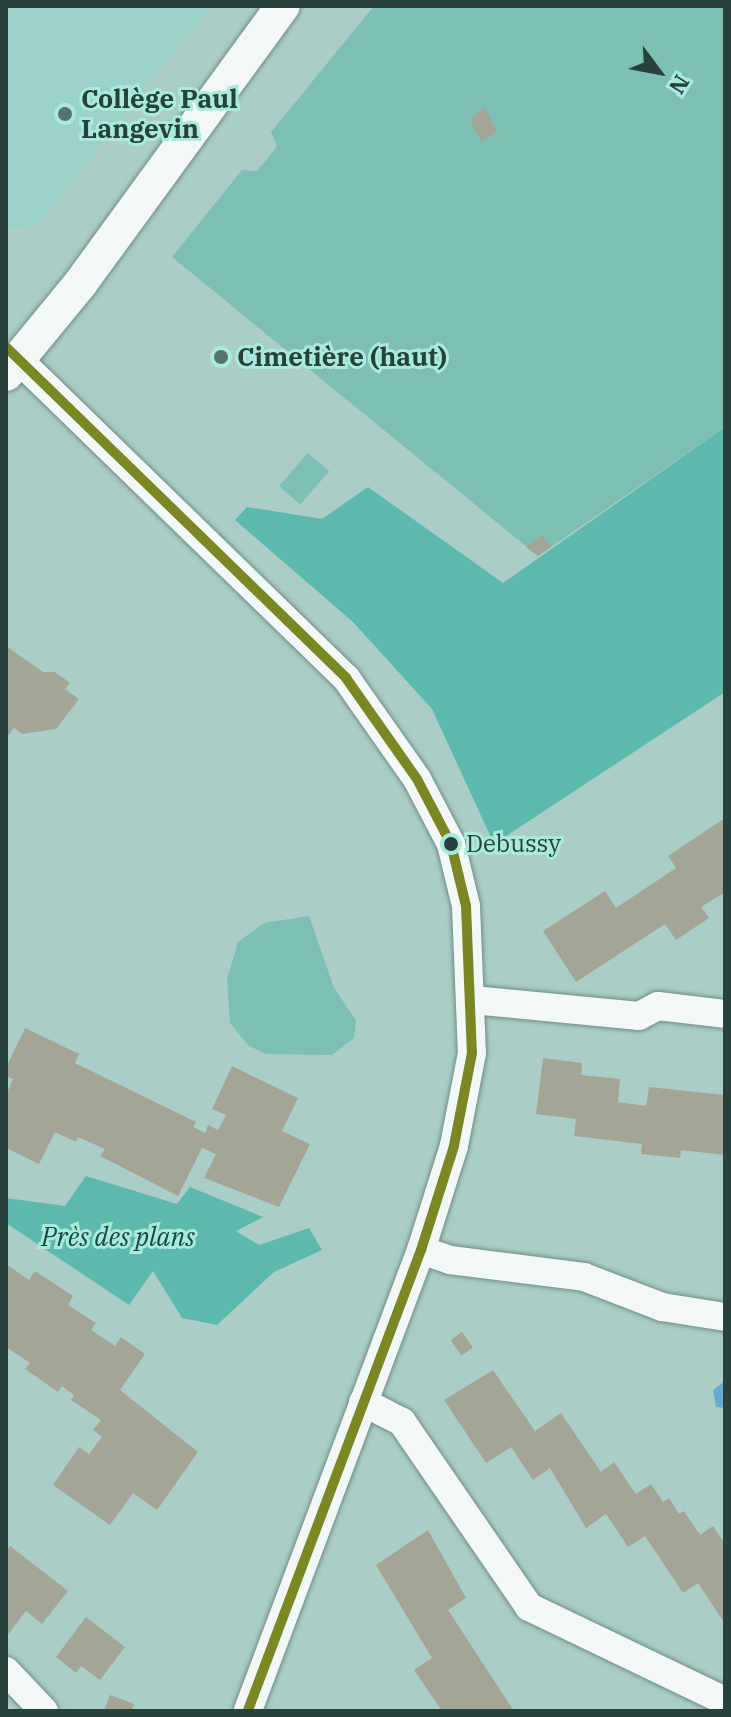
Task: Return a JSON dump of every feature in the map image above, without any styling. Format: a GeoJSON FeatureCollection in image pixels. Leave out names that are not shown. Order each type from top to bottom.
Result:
{"type":"FeatureCollection","features":[{"type":"Feature","properties":{"kind":"street"},"geometry":{"type":"LineString","coordinates":[[248,1711],[421,1250],[457,1133],[472,1053],[473,1000],[469,929],[458,864],[417,779],[378,716],[305,636],[10,360],[283,6]]}},
{"type":"Feature","properties":{"kind":"street"},"geometry":{"type":"LineString","coordinates":[[473,1000],[639,1016],[658,1006],[725,1014]]}},
{"type":"Feature","properties":{"kind":"street"},"geometry":{"type":"LineString","coordinates":[[421,1250],[450,1260],[584,1277],[662,1307],[725,1317]]}},
{"type":"Feature","properties":{"kind":"street"},"geometry":{"type":"LineString","coordinates":[[363,1402],[402,1422],[529,1607],[725,1701]]}},
{"type":"Feature","properties":{"kind":"street"},"geometry":{"type":"LineString","coordinates":[[6,1671],[27,1705]]}},
{"type":"Feature","properties":{"kind":"shaded area","name":"Collège Paul Langevin"},"geometry":{"type":"Polygon","coordinates":[[[6,6],[210,6],[38,223],[17,229],[6,226],[6,6]]]}},
{"type":"Feature","properties":{"kind":"shaded area"},"geometry":{"type":"Polygon","coordinates":[[[374,6],[725,6],[725,427],[538,556],[172,257],[242,170],[257,171],[268,158],[277,146],[271,132],[374,6]]]}},
{"type":"Feature","properties":{"kind":"shaded area"},"geometry":{"type":"Polygon","coordinates":[[[308,453],[329,471],[300,505],[279,486],[308,453]]]}},
{"type":"Feature","properties":{"kind":"shaded area"},"geometry":{"type":"Polygon","coordinates":[[[309,916],[334,988],[356,1020],[354,1038],[332,1055],[265,1054],[248,1045],[230,1023],[227,979],[238,942],[264,923],[309,916]]]}},
{"type":"Feature","properties":{"kind":"green space"},"geometry":{"type":"Polygon","coordinates":[[[725,427],[725,692],[494,844],[432,709],[353,622],[235,520],[247,507],[322,519],[368,487],[503,583],[725,427]]]}},
{"type":"Feature","properties":{"kind":"green space","name":"Près des plans"},"geometry":{"type":"Polygon","coordinates":[[[86,1176],[177,1204],[190,1187],[263,1217],[236,1231],[259,1245],[309,1228],[322,1250],[274,1272],[217,1325],[182,1318],[153,1271],[129,1305],[6,1223],[6,1198],[65,1206],[86,1176]]]}},
{"type":"Feature","properties":{"kind":"water"},"geometry":{"type":"Polygon","coordinates":[[[725,1381],[725,1408],[716,1407],[713,1390],[725,1381]]]}},
{"type":"Feature","properties":{"kind":"building"},"geometry":{"type":"Polygon","coordinates":[[[484,107],[497,132],[481,141],[470,120],[484,107]]]}},
{"type":"Feature","properties":{"kind":"building"},"geometry":{"type":"Polygon","coordinates":[[[543,535],[551,547],[538,556],[526,547],[543,535]]]}},
{"type":"Feature","properties":{"kind":"building"},"geometry":{"type":"Polygon","coordinates":[[[6,646],[43,672],[55,672],[70,683],[65,689],[79,699],[56,729],[22,734],[14,728],[6,738],[6,646]]]}},
{"type":"Feature","properties":{"kind":"building"},"geometry":{"type":"Polygon","coordinates":[[[725,818],[725,892],[701,907],[709,918],[676,940],[665,924],[576,982],[543,931],[605,891],[616,908],[676,868],[668,856],[725,818]]]}},
{"type":"Feature","properties":{"kind":"building"},"geometry":{"type":"Polygon","coordinates":[[[25,1028],[79,1054],[75,1063],[196,1122],[193,1127],[205,1133],[208,1125],[218,1130],[226,1115],[212,1109],[232,1066],[298,1098],[282,1131],[310,1144],[279,1207],[204,1178],[216,1154],[202,1148],[178,1196],[100,1156],[105,1149],[78,1137],[76,1142],[55,1132],[39,1164],[6,1148],[6,1095],[13,1079],[6,1076],[6,1068],[25,1028]]]}},
{"type":"Feature","properties":{"kind":"building"},"geometry":{"type":"Polygon","coordinates":[[[543,1058],[582,1063],[581,1075],[620,1079],[618,1102],[646,1106],[649,1087],[725,1095],[725,1155],[681,1150],[680,1158],[641,1154],[642,1144],[574,1136],[576,1119],[536,1114],[543,1058]]]}},
{"type":"Feature","properties":{"kind":"building"},"geometry":{"type":"Polygon","coordinates":[[[6,1264],[29,1280],[35,1271],[73,1296],[68,1305],[96,1323],[91,1330],[115,1346],[121,1337],[145,1354],[120,1390],[198,1452],[157,1510],[133,1493],[110,1525],[53,1485],[79,1447],[89,1454],[102,1437],[93,1430],[101,1420],[71,1400],[74,1395],[62,1386],[58,1392],[25,1369],[30,1363],[6,1347],[6,1264]]]}},
{"type":"Feature","properties":{"kind":"building"},"geometry":{"type":"Polygon","coordinates":[[[462,1332],[473,1348],[461,1356],[451,1340],[462,1332]]]}},
{"type":"Feature","properties":{"kind":"building"},"geometry":{"type":"Polygon","coordinates":[[[493,1370],[535,1431],[561,1413],[601,1472],[614,1462],[636,1494],[651,1484],[663,1502],[669,1498],[679,1514],[684,1511],[700,1535],[713,1526],[725,1544],[725,1624],[698,1583],[683,1593],[645,1536],[628,1547],[606,1514],[586,1528],[550,1468],[533,1480],[511,1447],[486,1463],[444,1400],[493,1370]]]}},
{"type":"Feature","properties":{"kind":"building"},"geometry":{"type":"Polygon","coordinates":[[[428,1530],[466,1598],[448,1610],[514,1711],[442,1711],[414,1670],[432,1658],[376,1565],[428,1530]]]}},
{"type":"Feature","properties":{"kind":"building"},"geometry":{"type":"Polygon","coordinates":[[[10,1546],[68,1591],[42,1624],[26,1611],[6,1637],[6,1552],[10,1546]]]}},
{"type":"Feature","properties":{"kind":"building"},"geometry":{"type":"Polygon","coordinates":[[[86,1617],[125,1647],[100,1680],[81,1666],[76,1673],[56,1657],[86,1617]]]}},
{"type":"Feature","properties":{"kind":"building"},"geometry":{"type":"Polygon","coordinates":[[[110,1695],[134,1704],[131,1711],[104,1711],[110,1695]]]}},
{"type":"Feature","properties":{"kind":"transit line"},"geometry":{"type":"LineString","coordinates":[[6,347],[346,678],[417,779],[451,844],[466,906],[472,1053],[454,1146],[421,1250],[248,1711]]}},
{"type":"Feature","properties":{"kind":"place","name":"Collège Paul Langevin"},"geometry":{"type":"Point","coordinates":[65,114]}},
{"type":"Feature","properties":{"kind":"place","name":"Cimetière (haut)"},"geometry":{"type":"Point","coordinates":[221,357]}},
{"type":"Feature","properties":{"kind":"place","name":"Debussy"},"geometry":{"type":"Point","coordinates":[451,844]}}]}
